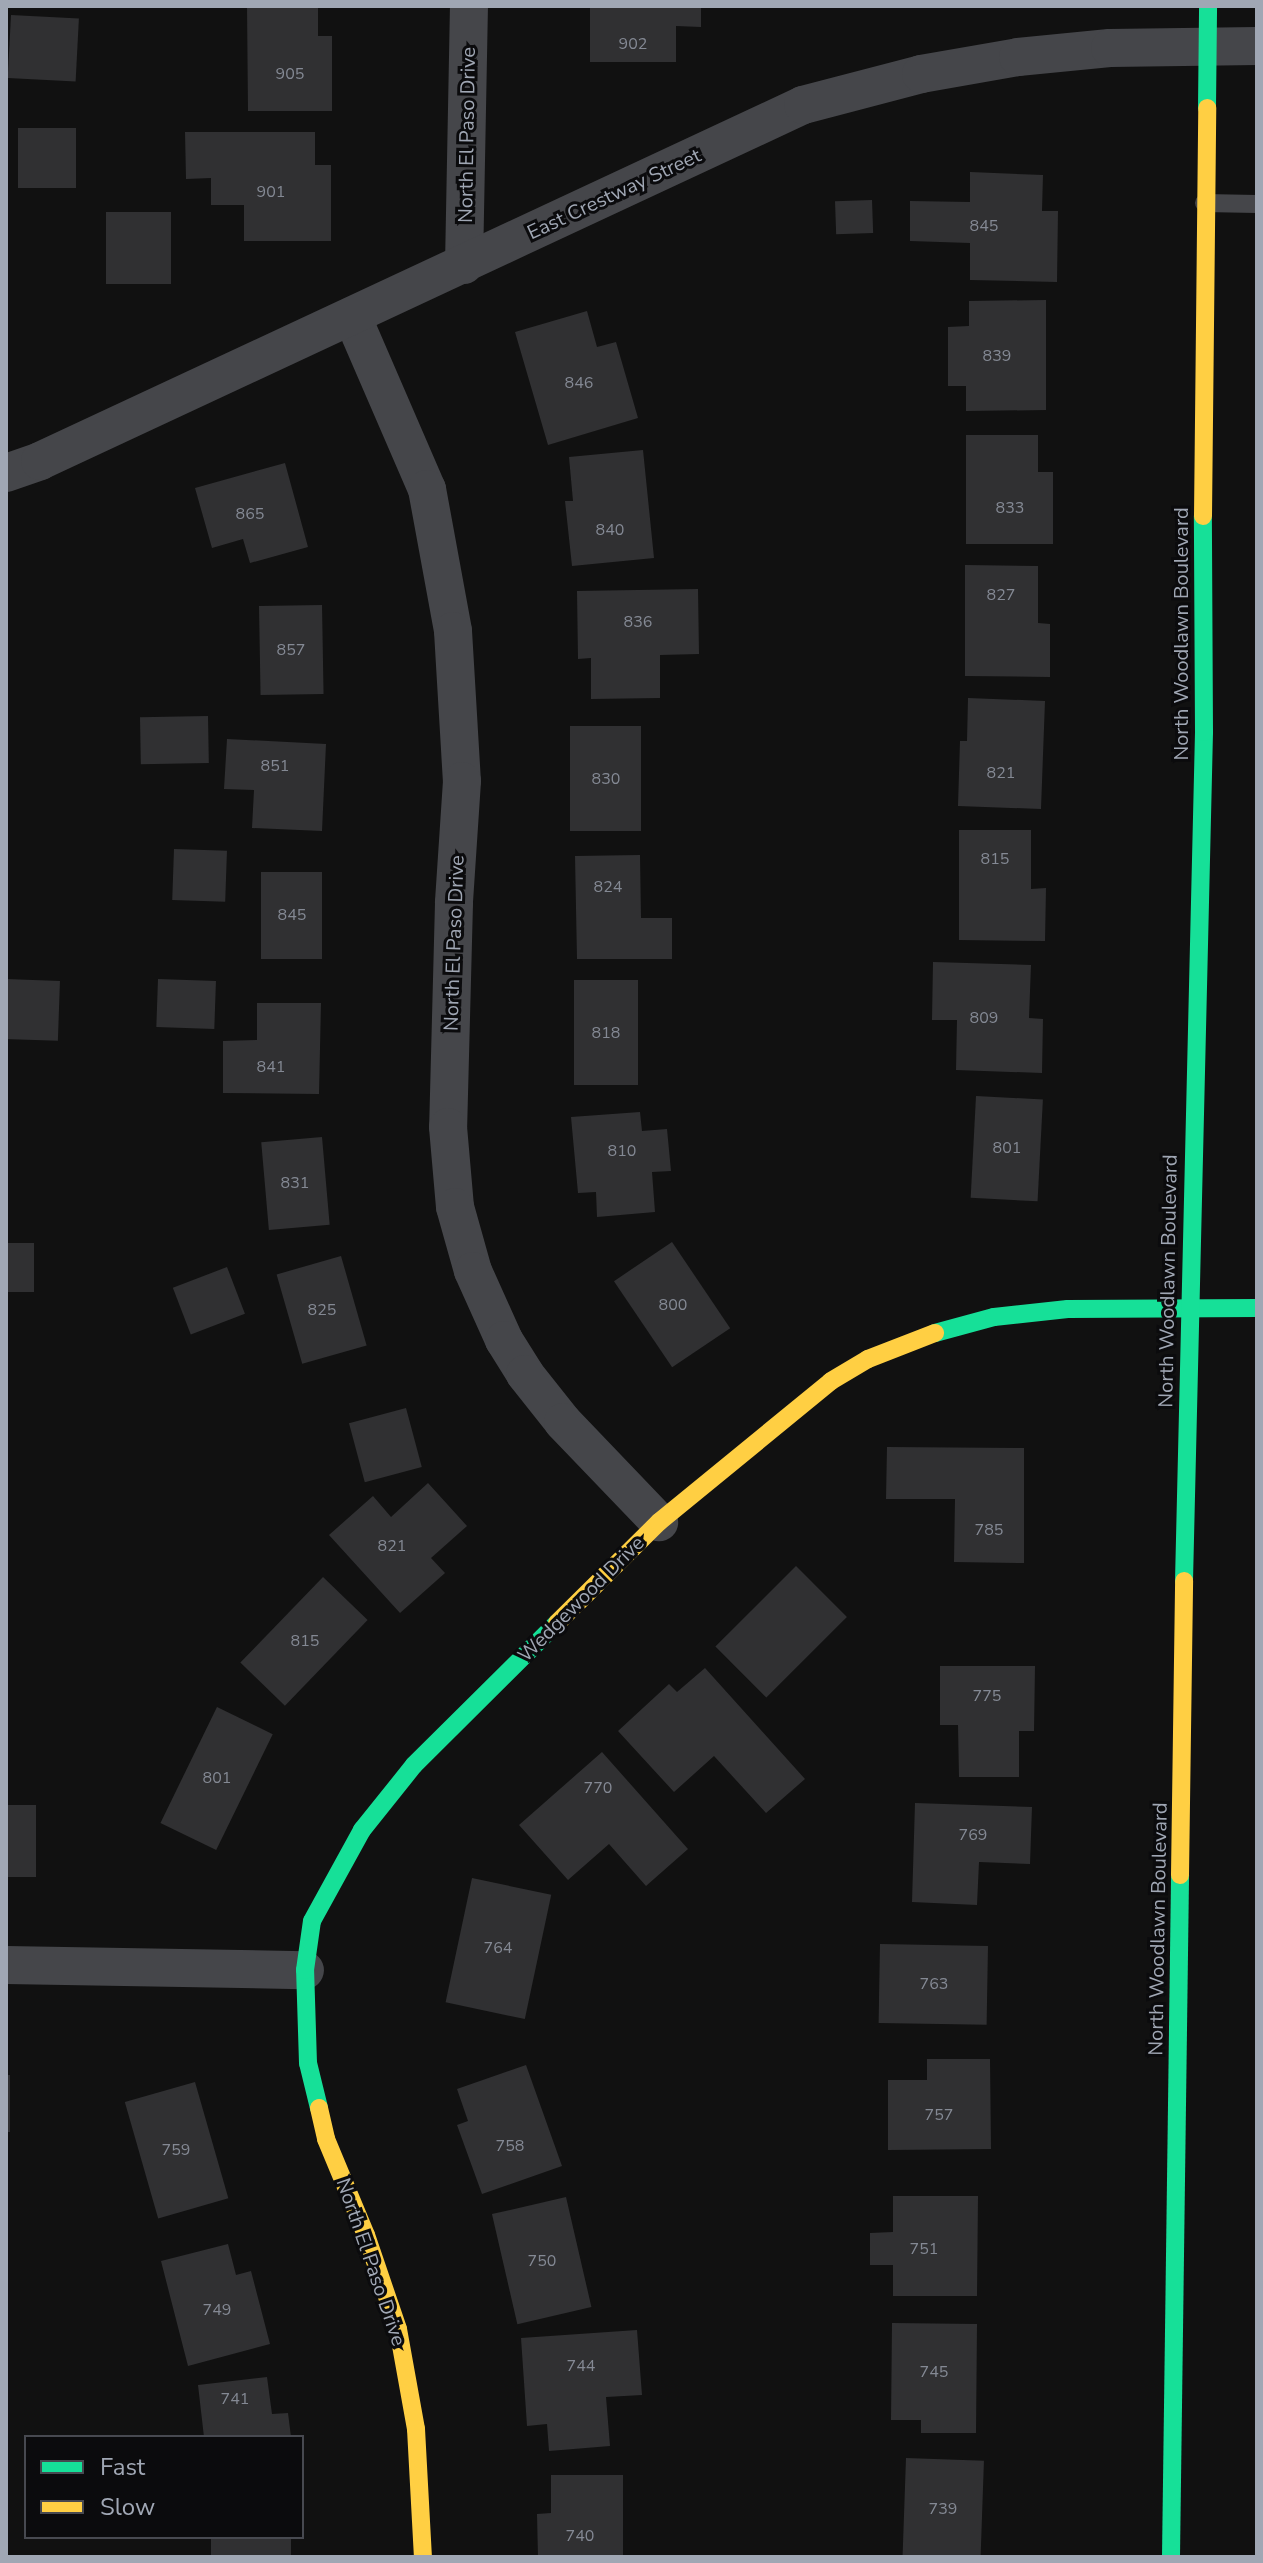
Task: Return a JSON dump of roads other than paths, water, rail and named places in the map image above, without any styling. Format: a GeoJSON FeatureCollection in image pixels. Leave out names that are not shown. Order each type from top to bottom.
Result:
{"type":"FeatureCollection","features":[{"type":"Feature","properties":{"kind":"street","name":"North El Paso Drive"},"geometry":{"type":"LineString","coordinates":[[464,265],[469,6]]}},
{"type":"Feature","properties":{"kind":"street","name":"North Woodlawn Boulevard"},"geometry":{"type":"LineString","coordinates":[[1171,2557],[1188,1309],[1204,732],[1204,203],[1208,6]]}},
{"type":"Feature","properties":{"kind":"street","name":"East Crestway Street"},"geometry":{"type":"LineString","coordinates":[[6,473],[40,461],[803,105],[921,74],[1018,57],[1110,48],[1257,46]]}},
{"type":"Feature","properties":{"kind":"street","name":"North El Paso Drive"},"geometry":{"type":"LineString","coordinates":[[352,316],[427,489],[453,631],[462,781],[454,903],[448,1127],[455,1207],[473,1271],[504,1340],[525,1374],[563,1422],[659,1522]]}},
{"type":"Feature","properties":{"kind":"street","name":"Wedgewood Drive"},"geometry":{"type":"LineString","coordinates":[[305,1970],[312,1921],[335,1874],[362,1830],[404,1777],[659,1522],[831,1381],[868,1359],[933,1333],[994,1317],[1068,1309],[1257,1308]]}},
{"type":"Feature","properties":{"kind":"street"},"geometry":{"type":"LineString","coordinates":[[6,1965],[305,1970]]}},
{"type":"Feature","properties":{"kind":"street","name":"North El Paso Drive"},"geometry":{"type":"LineString","coordinates":[[305,1970],[308,2063],[326,2139],[369,2245],[398,2329],[416,2429],[423,2557]]}},
{"type":"Feature","properties":{"kind":"lane"},"geometry":{"type":"LineString","coordinates":[[1204,203],[1257,204]]}}]}
